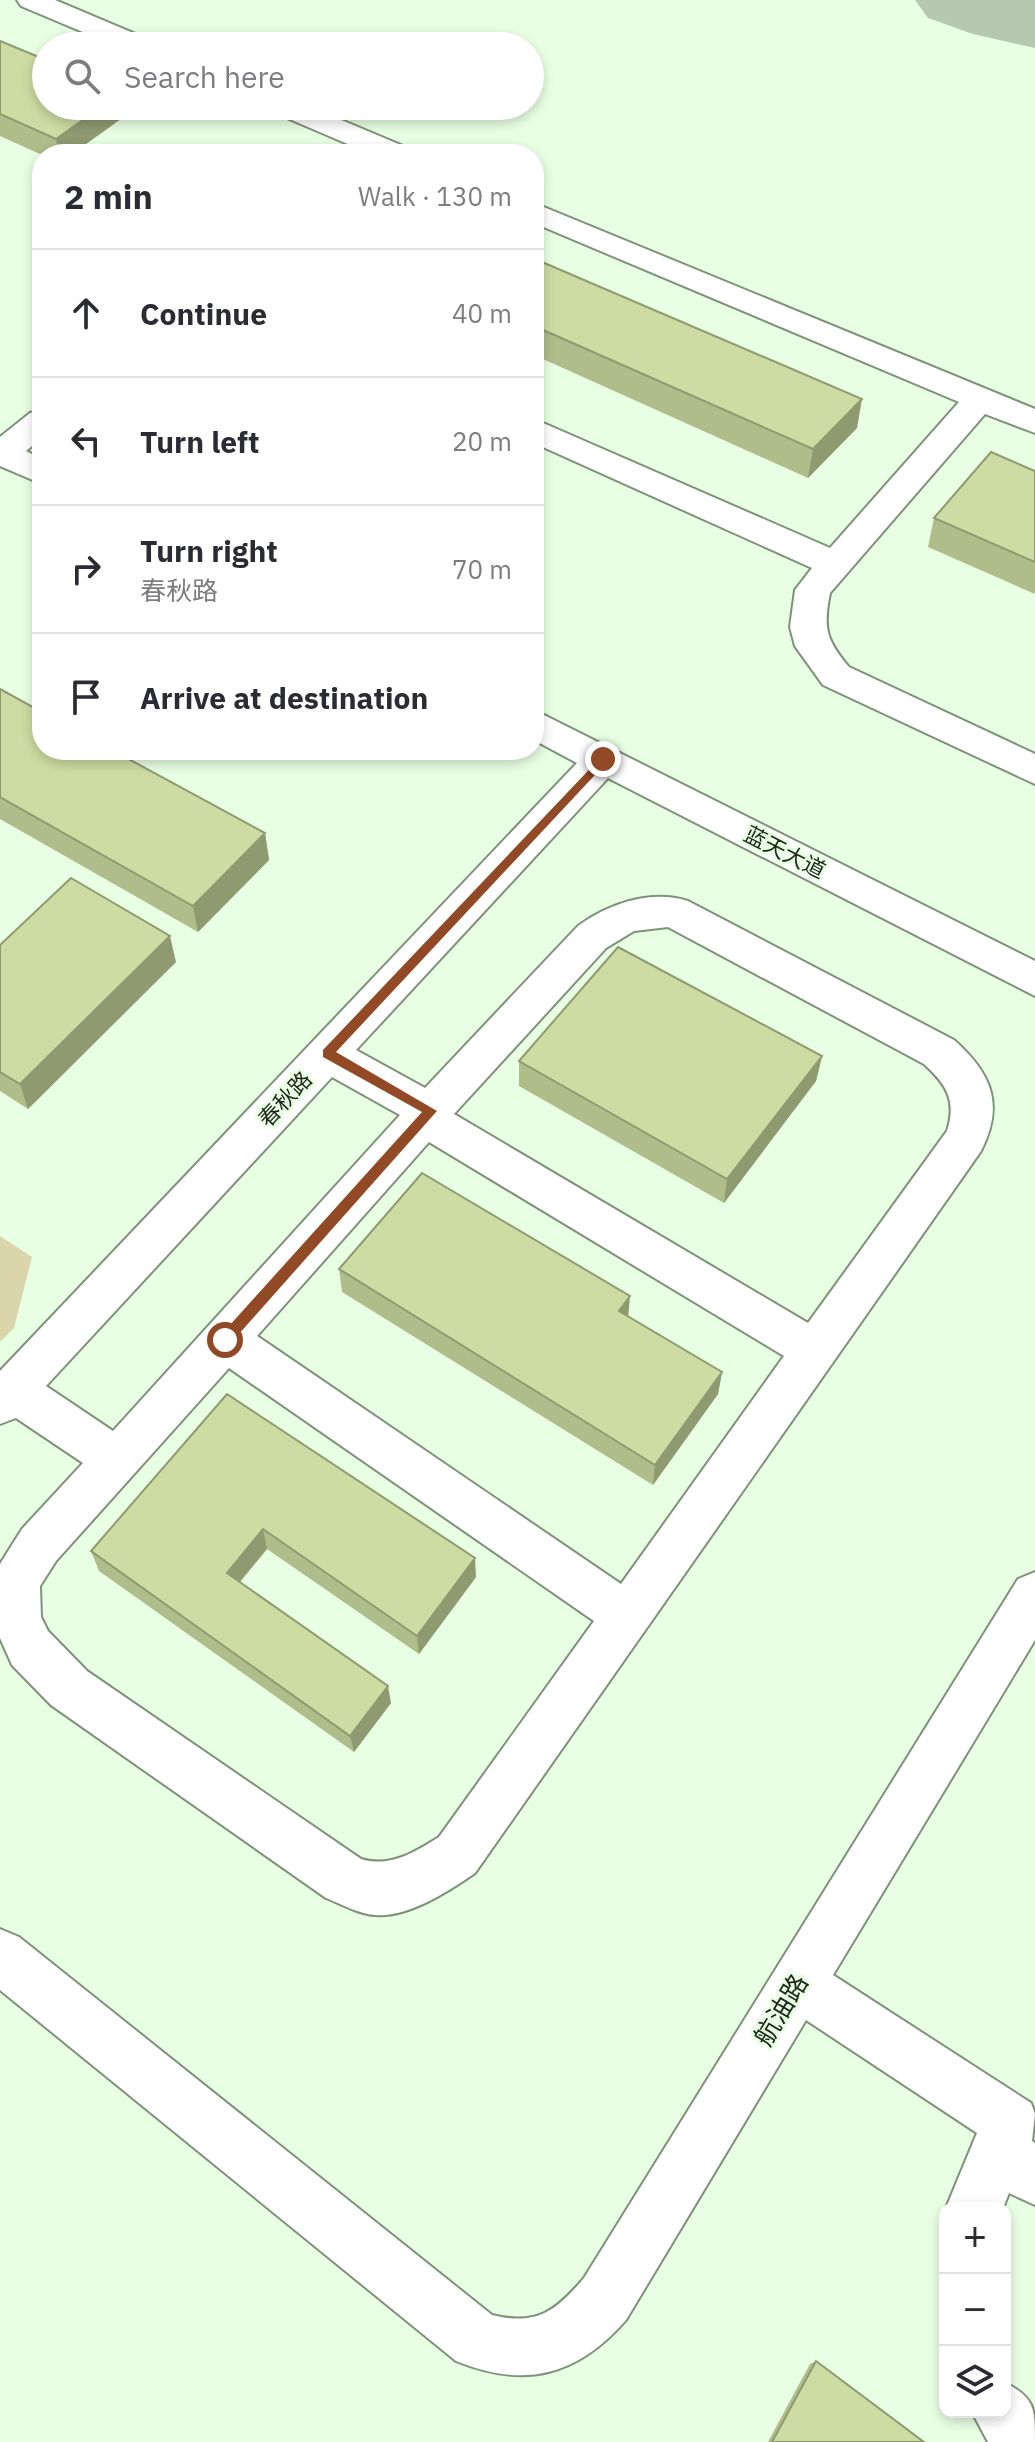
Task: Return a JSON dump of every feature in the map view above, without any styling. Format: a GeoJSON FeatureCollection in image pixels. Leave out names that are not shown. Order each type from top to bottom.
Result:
{"type":"FeatureCollection","features":[{"type":"Feature","properties":{"kind":"street"},"geometry":{"type":"LineString","coordinates":[[31,0],[107,32]]}},
{"type":"Feature","properties":{"kind":"street"},"geometry":{"type":"LineString","coordinates":[[315,120],[370,144]]}},
{"type":"Feature","properties":{"kind":"street"},"geometry":{"type":"LineString","coordinates":[[544,216],[1035,422]]}},
{"type":"Feature","properties":{"kind":"street"},"geometry":{"type":"LineString","coordinates":[[980,399],[813,590],[805,623],[815,654],[836,676],[1035,770]]}},
{"type":"Feature","properties":{"kind":"street"},"geometry":{"type":"LineString","coordinates":[[32,429],[1,453],[32,468]]}},
{"type":"Feature","properties":{"kind":"street"},"geometry":{"type":"LineString","coordinates":[[544,434],[835,564]]}},
{"type":"Feature","properties":{"kind":"street","name":"蓝天大道"},"geometry":{"type":"LineString","coordinates":[[544,729],[1035,980]]}},
{"type":"Feature","properties":{"kind":"street","name":"春秋路"},"geometry":{"type":"LineString","coordinates":[[6,1396],[603,759]]}},
{"type":"Feature","properties":{"kind":"street"},"geometry":{"type":"LineString","coordinates":[[653,911],[674,912],[939,1052],[960,1070],[973,1095],[970,1129],[457,1855],[433,1872],[376,1889],[345,1879],[69,1688],[30,1648],[16,1618],[16,1582],[39,1545],[428,1114],[592,937],[609,923],[653,911]]}},
{"type":"Feature","properties":{"kind":"street"},"geometry":{"type":"LineString","coordinates":[[327,1054],[815,1351]]}},
{"type":"Feature","properties":{"kind":"street"},"geometry":{"type":"LineString","coordinates":[[225,1340],[627,1616]]}},
{"type":"Feature","properties":{"kind":"street"},"geometry":{"type":"LineString","coordinates":[[6,1396],[117,1460]]}},
{"type":"Feature","properties":{"kind":"street","name":"航油路"},"geometry":{"type":"LineString","coordinates":[[0,1956],[477,2340],[499,2348],[522,2350],[545,2346],[569,2335],[589,2320],[605,2299],[1035,1595]]}},
{"type":"Feature","properties":{"kind":"street"},"geometry":{"type":"LineString","coordinates":[[797,1983],[1011,2123],[1016,2164],[980,2202]]}},
{"type":"Feature","properties":{"kind":"street"},"geometry":{"type":"LineString","coordinates":[[1007,2418],[1025,2442]]}},
{"type":"Feature","properties":{"kind":"shaded area"},"geometry":{"type":"Polygon","coordinates":[[[0,1236],[32,1257],[14,1328],[0,1342],[0,1236]]]}},
{"type":"Feature","properties":{"kind":"building"},"geometry":{"type":"Polygon","coordinates":[[[0,41],[32,54],[32,120],[82,120],[56,139],[0,114],[0,41]]]}},
{"type":"Feature","properties":{"kind":"building"},"geometry":{"type":"Polygon","coordinates":[[[544,263],[862,399],[813,449],[544,330],[544,263]]]}},
{"type":"Feature","properties":{"kind":"building"},"geometry":{"type":"Polygon","coordinates":[[[991,452],[1035,471],[1035,562],[934,518],[991,452]]]}},
{"type":"Feature","properties":{"kind":"building"},"geometry":{"type":"Polygon","coordinates":[[[0,689],[32,707],[32,760],[130,760],[265,833],[193,906],[0,797],[0,689]]]}},
{"type":"Feature","properties":{"kind":"building"},"geometry":{"type":"Polygon","coordinates":[[[71,878],[170,936],[20,1084],[0,1072],[0,945],[71,878]]]}},
{"type":"Feature","properties":{"kind":"building"},"geometry":{"type":"Polygon","coordinates":[[[618,947],[822,1056],[727,1179],[519,1061],[618,947]]]}},
{"type":"Feature","properties":{"kind":"building"},"geometry":{"type":"Polygon","coordinates":[[[422,1173],[630,1296],[619,1311],[722,1372],[655,1465],[339,1269],[422,1173]]]}},
{"type":"Feature","properties":{"kind":"building"},"geometry":{"type":"Polygon","coordinates":[[[227,1394],[475,1558],[417,1636],[263,1529],[227,1573],[388,1686],[350,1736],[91,1551],[227,1394]]]}},
{"type":"Feature","properties":{"kind":"building"},"geometry":{"type":"Polygon","coordinates":[[[816,2361],[924,2442],[772,2442],[816,2361]]]}},
{"type":"Feature","properties":{"kind":"taxiway"},"geometry":{"type":"LineString","coordinates":[[958,0],[1003,16],[1035,22]]}},
{"type":"Feature","properties":{"kind":"route"},"geometry":{"type":"LineString","coordinates":[[225,1340],[430,1111],[327,1054],[603,759]]}}]}
